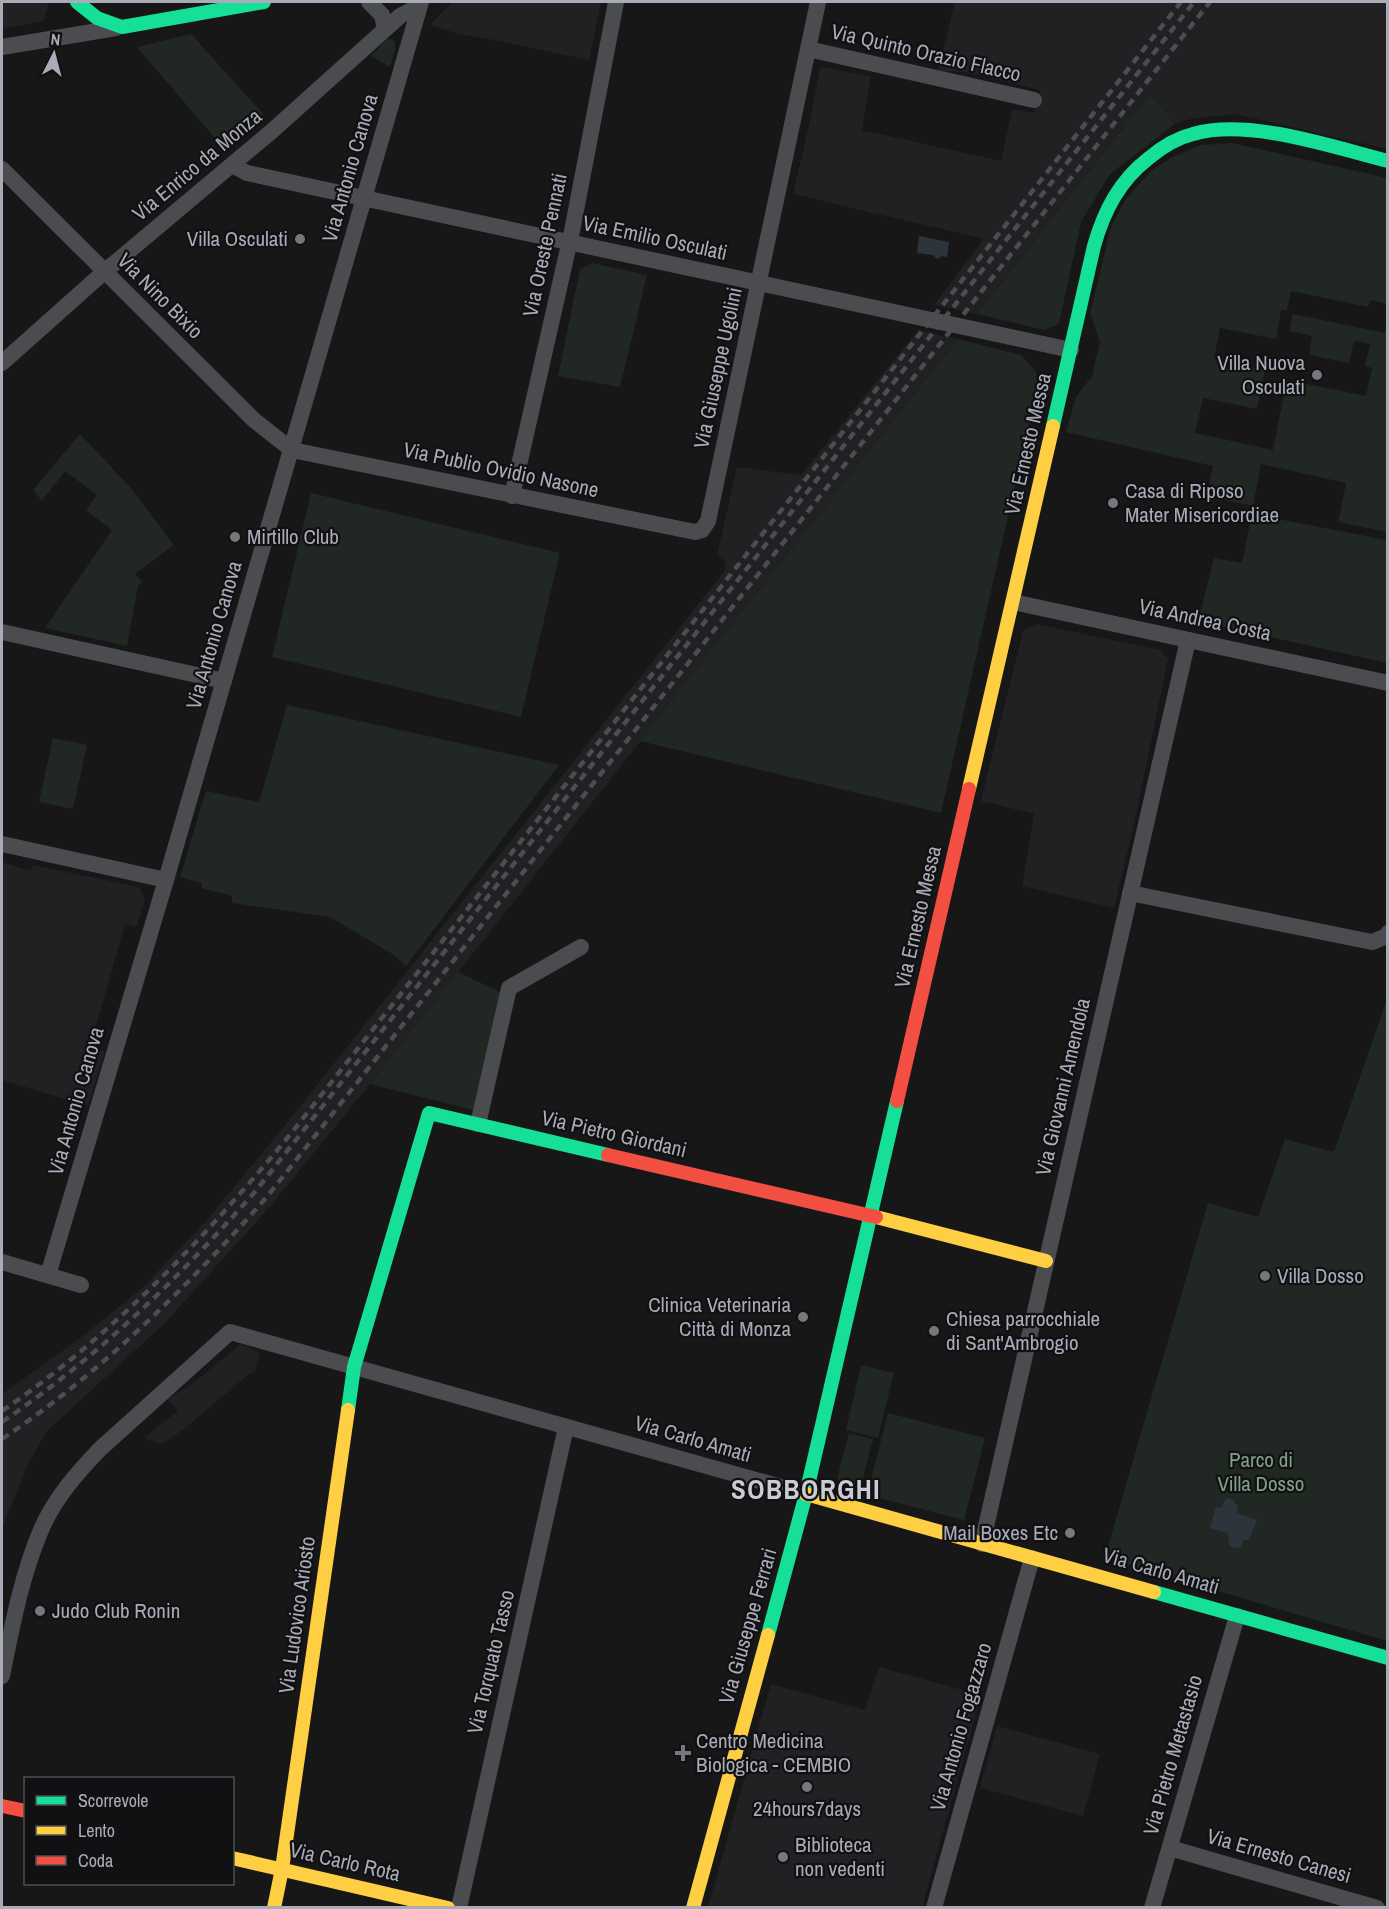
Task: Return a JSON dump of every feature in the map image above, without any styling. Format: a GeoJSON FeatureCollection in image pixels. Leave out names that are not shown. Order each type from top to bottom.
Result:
{"type":"FeatureCollection","features":[{"type":"Feature","properties":{"kind":"street"},"geometry":{"type":"LineString","coordinates":[[77,2],[93,17],[122,27]]}},
{"type":"Feature","properties":{"kind":"street"},"geometry":{"type":"LineString","coordinates":[[2,47],[264,2]]}},
{"type":"Feature","properties":{"kind":"street"},"geometry":{"type":"LineString","coordinates":[[369,2],[382,15],[385,29]]}},
{"type":"Feature","properties":{"kind":"street","name":"Via Oreste Pennati"},"geometry":{"type":"LineString","coordinates":[[512,496],[569,243],[616,2]]}},
{"type":"Feature","properties":{"kind":"street","name":"Via Giuseppe Ugolini"},"geometry":{"type":"LineString","coordinates":[[702,530],[708,521],[818,2]]}},
{"type":"Feature","properties":{"kind":"street","name":"Via Enrico da Monza"},"geometry":{"type":"LineString","coordinates":[[2,363],[104,272],[232,165],[400,16],[420,4]]}},
{"type":"Feature","properties":{"kind":"street","name":"Via Antonio Canova"},"geometry":{"type":"LineString","coordinates":[[48,1275],[292,450],[420,4]]}},
{"type":"Feature","properties":{"kind":"street","name":"Via Quinto Orazio Flacco"},"geometry":{"type":"LineString","coordinates":[[808,49],[1034,100]]}},
{"type":"Feature","properties":{"kind":"street","name":"Via Ernesto Messa"},"geometry":{"type":"LineString","coordinates":[[806,1494],[1094,246],[1105,212],[1124,181],[1156,152],[1196,133],[1225,129],[1261,132],[1388,161]]}},
{"type":"Feature","properties":{"kind":"street","name":"Via Emilio Osculati"},"geometry":{"type":"LineString","coordinates":[[232,165],[247,173],[1071,350]]}},
{"type":"Feature","properties":{"kind":"street","name":"Via Nino Bixio"},"geometry":{"type":"LineString","coordinates":[[2,169],[254,420],[292,450]]}},
{"type":"Feature","properties":{"kind":"street","name":"Via Publio Ovidio Nasone"},"geometry":{"type":"LineString","coordinates":[[292,450],[688,532],[702,530]]}},
{"type":"Feature","properties":{"kind":"street","name":"Via Andrea Costa"},"geometry":{"type":"LineString","coordinates":[[1013,602],[1388,683]]}},
{"type":"Feature","properties":{"kind":"street"},"geometry":{"type":"LineString","coordinates":[[2,632],[224,681]]}},
{"type":"Feature","properties":{"kind":"street","name":"Via Giovanni Amendola"},"geometry":{"type":"LineString","coordinates":[[982,1544],[1188,640]]}},
{"type":"Feature","properties":{"kind":"street"},"geometry":{"type":"LineString","coordinates":[[2,844],[166,880]]}},
{"type":"Feature","properties":{"kind":"street"},"geometry":{"type":"LineString","coordinates":[[1130,893],[1372,942],[1388,933]]}},
{"type":"Feature","properties":{"kind":"street"},"geometry":{"type":"LineString","coordinates":[[478,1124],[509,988],[581,947]]}},
{"type":"Feature","properties":{"kind":"street","name":"Via Pietro Giordani"},"geometry":{"type":"LineString","coordinates":[[354,1367],[429,1113],[871,1216],[1047,1261]]}},
{"type":"Feature","properties":{"kind":"street"},"geometry":{"type":"LineString","coordinates":[[2,1262],[81,1285]]}},
{"type":"Feature","properties":{"kind":"street","name":"Via Carlo Amati"},"geometry":{"type":"LineString","coordinates":[[2,1676],[23,1578],[41,1529],[55,1504],[100,1449],[230,1332],[1388,1658]]}},
{"type":"Feature","properties":{"kind":"street","name":"Via Ludovico Ariosto"},"geometry":{"type":"LineString","coordinates":[[274,1908],[282,1869],[354,1367]]}},
{"type":"Feature","properties":{"kind":"street","name":"Via Torquato Tasso"},"geometry":{"type":"LineString","coordinates":[[459,1908],[566,1427]]}},
{"type":"Feature","properties":{"kind":"street","name":"Via Giuseppe Ferrari"},"geometry":{"type":"LineString","coordinates":[[693,1908],[806,1494]]}},
{"type":"Feature","properties":{"kind":"street","name":"Via Antonio Fogazzaro"},"geometry":{"type":"LineString","coordinates":[[934,1908],[1032,1558]]}},
{"type":"Feature","properties":{"kind":"street","name":"Via Pietro Metastasio"},"geometry":{"type":"LineString","coordinates":[[1152,1908],[1237,1616]]}},
{"type":"Feature","properties":{"kind":"street"},"geometry":{"type":"LineString","coordinates":[[2,1806],[24,1811]]}},
{"type":"Feature","properties":{"kind":"street","name":"Via Ernesto Canesi"},"geometry":{"type":"LineString","coordinates":[[1170,1848],[1377,1908]]}},
{"type":"Feature","properties":{"kind":"street","name":"Via Carlo Rota"},"geometry":{"type":"LineString","coordinates":[[234,1858],[448,1908]]}},
{"type":"Feature","properties":{"kind":"shaded area"},"geometry":{"type":"Polygon","coordinates":[[[2,2],[49,2],[44,21],[2,29],[2,2]]]}},
{"type":"Feature","properties":{"kind":"shaded area"},"geometry":{"type":"Polygon","coordinates":[[[452,2],[601,2],[589,60],[459,34],[430,25],[452,2]]]}},
{"type":"Feature","properties":{"kind":"shaded area"},"geometry":{"type":"Polygon","coordinates":[[[955,2],[1387,2],[1387,149],[1235,114],[1190,119],[1175,124],[1150,94],[977,314],[934,305],[984,239],[793,194],[820,67],[871,76],[862,130],[1001,161],[1012,109],[1034,113],[1040,90],[966,72],[938,71],[955,2]]]}},
{"type":"Feature","properties":{"kind":"shaded area"},"geometry":{"type":"Polygon","coordinates":[[[919,236],[949,242],[947,257],[942,256],[937,259],[933,255],[917,253],[919,236]]]}},
{"type":"Feature","properties":{"kind":"shaded area"},"geometry":{"type":"Polygon","coordinates":[[[918,330],[958,339],[370,1084],[268,1209],[166,1322],[46,1432],[26,1468],[3,1526],[2,1394],[79,1339],[141,1289],[206,1221],[282,1129],[726,569],[723,557],[717,555],[737,467],[801,475],[918,330]]]}},
{"type":"Feature","properties":{"kind":"shaded area"},"geometry":{"type":"Polygon","coordinates":[[[1037,624],[1160,650],[1168,659],[1114,908],[1022,886],[1034,814],[981,801],[1023,631],[1037,624]]]}},
{"type":"Feature","properties":{"kind":"shaded area"},"geometry":{"type":"Polygon","coordinates":[[[2,862],[31,871],[33,865],[139,887],[145,900],[136,927],[125,924],[92,1039],[90,1049],[105,1051],[88,1106],[2,1080],[2,862]]]}},
{"type":"Feature","properties":{"kind":"shaded area"},"geometry":{"type":"Polygon","coordinates":[[[241,1344],[260,1352],[255,1372],[249,1374],[184,1429],[162,1444],[144,1438],[178,1411],[167,1399],[188,1387],[241,1344]]]}},
{"type":"Feature","properties":{"kind":"shaded area"},"geometry":{"type":"Polygon","coordinates":[[[1226,1498],[1232,1499],[1238,1507],[1237,1513],[1257,1520],[1249,1540],[1244,1540],[1241,1547],[1229,1546],[1228,1533],[1210,1528],[1216,1507],[1221,1508],[1226,1498]]]}},
{"type":"Feature","properties":{"kind":"shaded area"},"geometry":{"type":"Polygon","coordinates":[[[879,1667],[981,1695],[922,1907],[708,1907],[771,1684],[865,1710],[879,1667]]]}},
{"type":"Feature","properties":{"kind":"shaded area"},"geometry":{"type":"Polygon","coordinates":[[[997,1726],[1100,1754],[1083,1816],[980,1788],[997,1726]]]}},
{"type":"Feature","properties":{"kind":"green space"},"geometry":{"type":"Polygon","coordinates":[[[191,34],[263,114],[221,145],[137,47],[191,34]]]}},
{"type":"Feature","properties":{"kind":"green space"},"geometry":{"type":"Polygon","coordinates":[[[387,39],[395,41],[390,67],[371,56],[387,39]]]}},
{"type":"Feature","properties":{"kind":"green space"},"geometry":{"type":"Polygon","coordinates":[[[1150,94],[1175,124],[1110,174],[1081,222],[1059,324],[1044,330],[977,314],[1150,94]]]}},
{"type":"Feature","properties":{"kind":"green space"},"geometry":{"type":"Polygon","coordinates":[[[1232,143],[1387,178],[1387,304],[1370,300],[1368,307],[1291,291],[1287,310],[1281,310],[1276,339],[1220,328],[1214,359],[1265,370],[1257,409],[1203,398],[1195,433],[1273,450],[1287,380],[1366,396],[1372,368],[1365,366],[1370,344],[1354,341],[1349,363],[1309,355],[1312,336],[1289,331],[1293,314],[1385,333],[1387,323],[1387,532],[1338,522],[1346,483],[1261,464],[1253,506],[1207,496],[1213,466],[1066,432],[1076,397],[1092,376],[1100,342],[1090,313],[1111,227],[1125,200],[1151,171],[1172,157],[1201,145],[1232,143]]]}},
{"type":"Feature","properties":{"kind":"green space"},"geometry":{"type":"Polygon","coordinates":[[[592,263],[647,275],[620,387],[558,376],[580,269],[592,263]]]}},
{"type":"Feature","properties":{"kind":"green space"},"geometry":{"type":"Polygon","coordinates":[[[958,339],[1021,355],[1036,371],[1038,383],[941,813],[640,741],[958,339]]]}},
{"type":"Feature","properties":{"kind":"green space"},"geometry":{"type":"Polygon","coordinates":[[[80,434],[130,487],[174,545],[135,574],[142,582],[138,586],[127,646],[45,628],[112,530],[86,510],[97,495],[65,471],[42,501],[33,490],[80,434]]]}},
{"type":"Feature","properties":{"kind":"green space"},"geometry":{"type":"Polygon","coordinates":[[[311,493],[560,553],[521,717],[272,657],[311,493]]]}},
{"type":"Feature","properties":{"kind":"green space"},"geometry":{"type":"Polygon","coordinates":[[[1252,514],[1387,540],[1387,663],[1198,621],[1214,558],[1242,563],[1252,514]]]}},
{"type":"Feature","properties":{"kind":"green space"},"geometry":{"type":"Polygon","coordinates":[[[287,705],[559,765],[406,966],[394,955],[330,917],[232,903],[232,896],[201,888],[202,883],[180,877],[206,791],[259,802],[287,705]]]}},
{"type":"Feature","properties":{"kind":"green space"},"geometry":{"type":"Polygon","coordinates":[[[53,738],[87,745],[73,809],[39,802],[53,738]]]}},
{"type":"Feature","properties":{"kind":"green space"},"geometry":{"type":"Polygon","coordinates":[[[458,972],[502,993],[473,1110],[370,1084],[458,972]]]}},
{"type":"Feature","properties":{"kind":"green space","name":"Parco di Villa Dosso"},"geometry":{"type":"Polygon","coordinates":[[[1387,999],[1387,1641],[1102,1557],[1107,1550],[1208,1203],[1258,1217],[1285,1139],[1334,1152],[1387,999]]]}},
{"type":"Feature","properties":{"kind":"green space"},"geometry":{"type":"Polygon","coordinates":[[[861,1365],[894,1373],[878,1438],[846,1430],[861,1365]]]}},
{"type":"Feature","properties":{"kind":"green space"},"geometry":{"type":"Polygon","coordinates":[[[888,1413],[985,1438],[964,1520],[867,1495],[888,1413]]]}},
{"type":"Feature","properties":{"kind":"green space"},"geometry":{"type":"Polygon","coordinates":[[[849,1433],[873,1439],[861,1485],[837,1479],[849,1433]]]}},
{"type":"Feature","properties":{"kind":"railway"},"geometry":{"type":"LineString","coordinates":[[2,1411],[43,1382],[119,1318],[190,1249],[257,1175],[1181,2]]}},
{"type":"Feature","properties":{"kind":"railway"},"geometry":{"type":"LineString","coordinates":[[2,1422],[71,1371],[135,1316],[166,1287],[254,1193],[1194,2]]}},
{"type":"Feature","properties":{"kind":"railway"},"geometry":{"type":"LineString","coordinates":[[2,1439],[74,1386],[142,1327],[266,1198],[1210,2]]}},
{"type":"Feature","properties":{"kind":"traffic: fast"},"geometry":{"type":"LineString","coordinates":[[77,2],[97,18],[122,27],[264,2]]}},
{"type":"Feature","properties":{"kind":"traffic: fast"},"geometry":{"type":"LineString","coordinates":[[1053,426],[1094,246],[1103,221],[1121,187],[1138,167],[1154,154],[1175,140],[1193,134],[1215,130],[1239,130],[1291,136],[1388,161]]}},
{"type":"Feature","properties":{"kind":"traffic: fast"},"geometry":{"type":"LineString","coordinates":[[768,1635],[806,1494],[897,1101]]}},
{"type":"Feature","properties":{"kind":"traffic: fast"},"geometry":{"type":"LineString","coordinates":[[348,1410],[354,1367],[429,1113],[608,1155]]}},
{"type":"Feature","properties":{"kind":"traffic: fast"},"geometry":{"type":"LineString","coordinates":[[1154,1592],[1388,1658]]}},
{"type":"Feature","properties":{"kind":"traffic: slow"},"geometry":{"type":"LineString","coordinates":[[969,789],[1053,426]]}},
{"type":"Feature","properties":{"kind":"traffic: slow"},"geometry":{"type":"LineString","coordinates":[[876,1217],[1046,1261]]}},
{"type":"Feature","properties":{"kind":"traffic: slow"},"geometry":{"type":"LineString","coordinates":[[274,1908],[282,1869],[348,1410]]}},
{"type":"Feature","properties":{"kind":"traffic: slow"},"geometry":{"type":"LineString","coordinates":[[806,1494],[1154,1592]]}},
{"type":"Feature","properties":{"kind":"traffic: slow"},"geometry":{"type":"LineString","coordinates":[[693,1908],[768,1635]]}},
{"type":"Feature","properties":{"kind":"traffic: slow"},"geometry":{"type":"LineString","coordinates":[[234,1858],[448,1908]]}},
{"type":"Feature","properties":{"kind":"traffic: jam"},"geometry":{"type":"LineString","coordinates":[[897,1101],[969,789]]}},
{"type":"Feature","properties":{"kind":"traffic: jam"},"geometry":{"type":"LineString","coordinates":[[608,1155],[876,1217]]}},
{"type":"Feature","properties":{"kind":"traffic: jam"},"geometry":{"type":"LineString","coordinates":[[2,1806],[24,1811]]}},
{"type":"Feature","properties":{"kind":"place","name":"Villa Osculati"},"geometry":{"type":"Point","coordinates":[300,239]}},
{"type":"Feature","properties":{"kind":"place","name":"Villa Nuova Osculati"},"geometry":{"type":"Point","coordinates":[1317,375]}},
{"type":"Feature","properties":{"kind":"place","name":"Casa di Riposo Mater Misericordiae"},"geometry":{"type":"Point","coordinates":[1113,503]}},
{"type":"Feature","properties":{"kind":"place","name":"Mirtillo Club"},"geometry":{"type":"Point","coordinates":[235,537]}},
{"type":"Feature","properties":{"kind":"place","name":"Villa Dosso"},"geometry":{"type":"Point","coordinates":[1265,1276]}},
{"type":"Feature","properties":{"kind":"place","name":"Clinica Veterinaria Città di Monza"},"geometry":{"type":"Point","coordinates":[803,1317]}},
{"type":"Feature","properties":{"kind":"place","name":"Chiesa parrocchiale di Sant'Ambrogio"},"geometry":{"type":"Point","coordinates":[934,1331]}},
{"type":"Feature","properties":{"kind":"place","name":"Mail Boxes Etc"},"geometry":{"type":"Point","coordinates":[1070,1533]}},
{"type":"Feature","properties":{"kind":"place","name":"Judo Club Ronin"},"geometry":{"type":"Point","coordinates":[40,1611]}},
{"type":"Feature","properties":{"kind":"place","name":"Centro Medicina Biologica - CEMBIO"},"geometry":{"type":"Point","coordinates":[683,1753]}},
{"type":"Feature","properties":{"kind":"place","name":"24hours7days"},"geometry":{"type":"Point","coordinates":[807,1787]}},
{"type":"Feature","properties":{"kind":"place","name":"Biblioteca non vedenti"},"geometry":{"type":"Point","coordinates":[783,1857]}},
{"type":"Feature","properties":{"kind":"district","name":"SOBBORGHI"},"geometry":{"type":"Point","coordinates":[806,1490]}}]}
